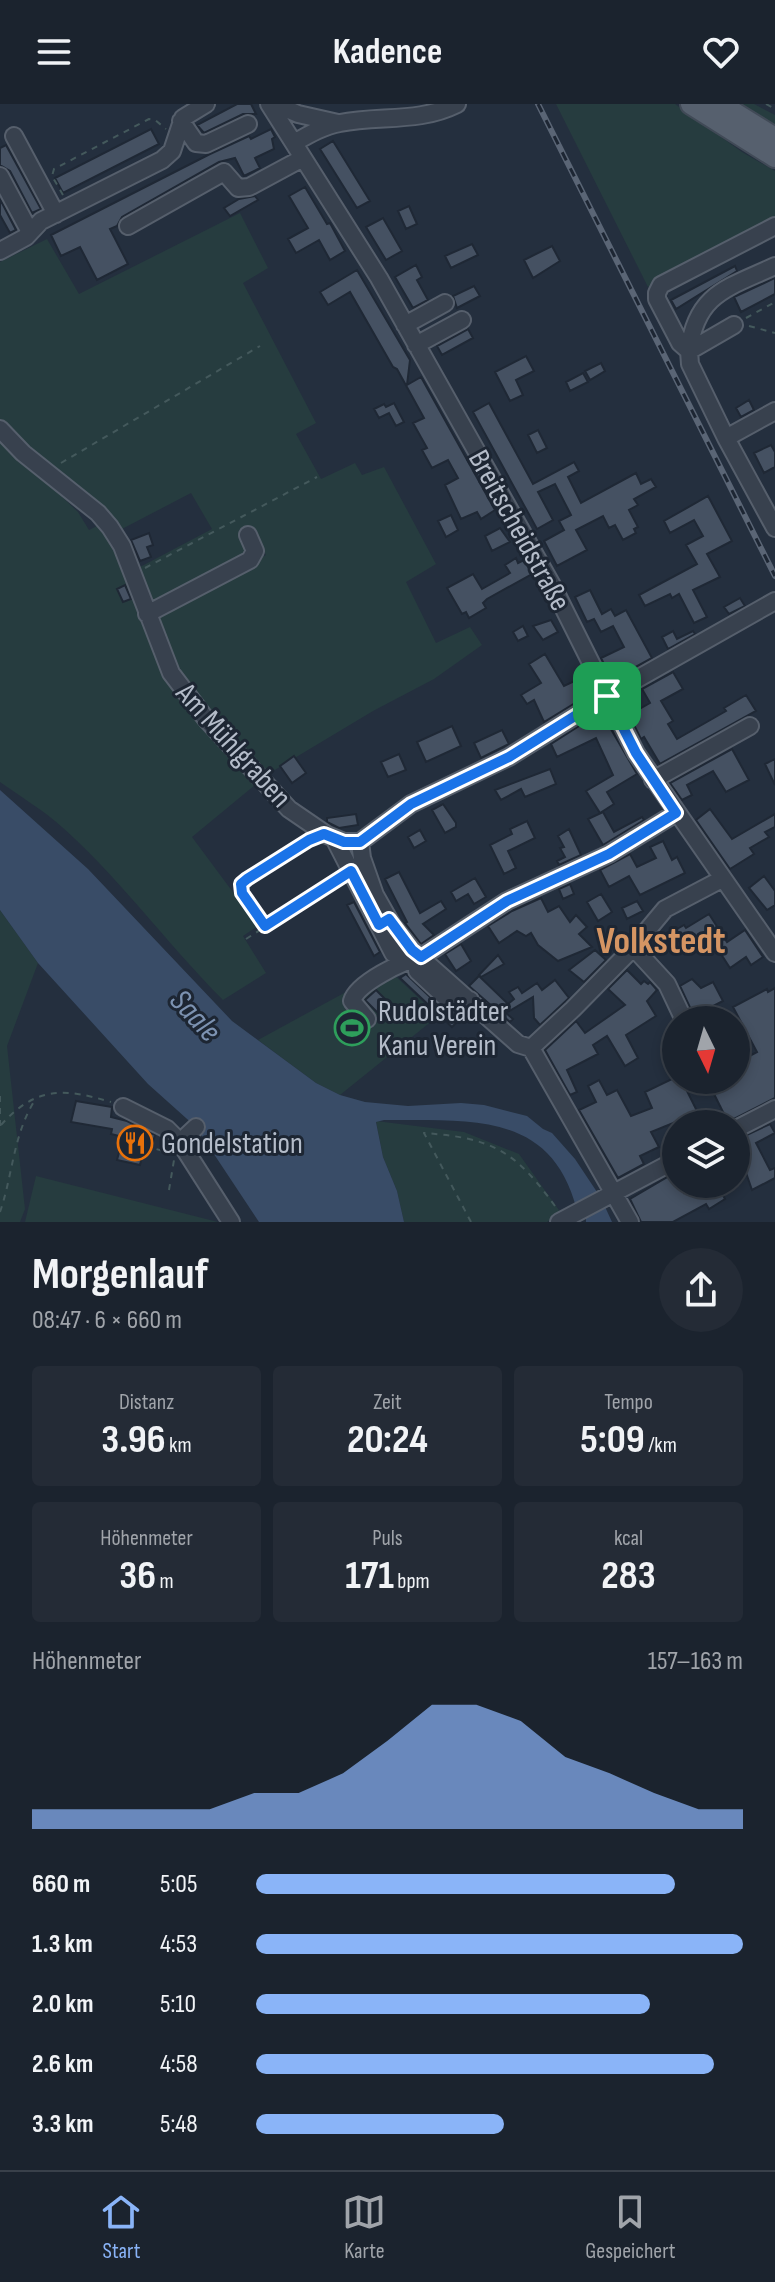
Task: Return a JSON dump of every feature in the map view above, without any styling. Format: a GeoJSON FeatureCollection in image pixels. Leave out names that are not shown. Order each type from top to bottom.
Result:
{"type":"FeatureCollection","features":[{"type":"Feature","properties":{"kind":"main road"},"geometry":{"type":"LineString","coordinates":[[691,104],[775,157]]}},
{"type":"Feature","properties":{"kind":"main road"},"geometry":{"type":"LineString","coordinates":[[720,104],[775,138]]}},
{"type":"Feature","properties":{"kind":"street"},"geometry":{"type":"LineString","coordinates":[[0,251],[26,237],[41,221],[162,160],[172,151],[180,126],[189,113],[206,104]]}},
{"type":"Feature","properties":{"kind":"street"},"geometry":{"type":"LineString","coordinates":[[272,104],[298,114],[340,123]]}},
{"type":"Feature","properties":{"kind":"street","name":"Breitscheidstraße"},"geometry":{"type":"LineString","coordinates":[[272,104],[298,151],[361,249],[557,595],[636,753],[775,953]]}},
{"type":"Feature","properties":{"kind":"street"},"geometry":{"type":"LineString","coordinates":[[128,226],[224,172],[238,188],[249,187],[298,151],[315,131],[340,123],[424,116],[457,104]]}},
{"type":"Feature","properties":{"kind":"street"},"geometry":{"type":"LineString","coordinates":[[180,126],[196,143],[206,144],[248,124]]}},
{"type":"Feature","properties":{"kind":"street"},"geometry":{"type":"LineString","coordinates":[[14,136],[56,214]]}},
{"type":"Feature","properties":{"kind":"street"},"geometry":{"type":"LineString","coordinates":[[0,176],[30,232]]}},
{"type":"Feature","properties":{"kind":"street"},"geometry":{"type":"LineString","coordinates":[[689,351],[680,343],[657,299],[661,285],[775,226]]}},
{"type":"Feature","properties":{"kind":"street"},"geometry":{"type":"LineString","coordinates":[[775,266],[725,290],[704,304],[691,331],[689,351],[690,364],[775,528]]}},
{"type":"Feature","properties":{"kind":"street"},"geometry":{"type":"LineString","coordinates":[[405,325],[445,303]]}},
{"type":"Feature","properties":{"kind":"street"},"geometry":{"type":"LineString","coordinates":[[416,345],[462,320]]}},
{"type":"Feature","properties":{"kind":"street"},"geometry":{"type":"LineString","coordinates":[[689,351],[734,325]]}},
{"type":"Feature","properties":{"kind":"street"},"geometry":{"type":"LineString","coordinates":[[726,438],[775,411]]}},
{"type":"Feature","properties":{"kind":"street","name":"Am Mühlgraben"},"geometry":{"type":"LineString","coordinates":[[3,437],[98,513],[110,527],[122,546],[171,673],[206,719],[289,809],[329,836],[344,842],[360,842]]}},
{"type":"Feature","properties":{"kind":"street"},"geometry":{"type":"LineString","coordinates":[[147,614],[250,560],[255,551],[248,535]]}},
{"type":"Feature","properties":{"kind":"street"},"geometry":{"type":"LineString","coordinates":[[366,887],[360,842],[411,804],[509,757],[607,696],[775,601]]}},
{"type":"Feature","properties":{"kind":"street"},"geometry":{"type":"LineString","coordinates":[[653,780],[750,726]]}},
{"type":"Feature","properties":{"kind":"street"},"geometry":{"type":"LineString","coordinates":[[367,1019],[352,1001],[354,994],[406,961],[417,959],[507,901],[609,854],[676,813]]}},
{"type":"Feature","properties":{"kind":"street"},"geometry":{"type":"LineString","coordinates":[[329,836],[351,871],[366,887],[384,922],[417,959],[470,1000],[518,1044],[531,1048],[607,1195],[630,1222]]}},
{"type":"Feature","properties":{"kind":"street"},"geometry":{"type":"LineString","coordinates":[[531,1048],[633,947],[665,909],[722,879]]}},
{"type":"Feature","properties":{"kind":"street"},"geometry":{"type":"LineString","coordinates":[[633,947],[667,984],[677,1006]]}},
{"type":"Feature","properties":{"kind":"street"},"geometry":{"type":"LineString","coordinates":[[134,1109],[167,1129],[231,1222]]}},
{"type":"Feature","properties":{"kind":"street"},"geometry":{"type":"LineString","coordinates":[[750,1122],[775,1109]]}},
{"type":"Feature","properties":{"kind":"street"},"geometry":{"type":"LineString","coordinates":[[180,1148],[196,1127]]}},
{"type":"Feature","properties":{"kind":"street"},"geometry":{"type":"LineString","coordinates":[[564,1219],[662,1167]]}},
{"type":"Feature","properties":{"kind":"path"},"geometry":{"type":"LineString","coordinates":[[766,104],[775,109]]}},
{"type":"Feature","properties":{"kind":"path"},"geometry":{"type":"LineString","coordinates":[[63,195],[52,176],[54,169],[149,119],[155,120],[167,131],[180,126]]}},
{"type":"Feature","properties":{"kind":"path"},"geometry":{"type":"LineString","coordinates":[[734,325],[775,302]]}},
{"type":"Feature","properties":{"kind":"path"},"geometry":{"type":"LineString","coordinates":[[734,325],[738,323],[775,333]]}},
{"type":"Feature","properties":{"kind":"path"},"geometry":{"type":"LineString","coordinates":[[46,471],[260,346]]}},
{"type":"Feature","properties":{"kind":"path"},"geometry":{"type":"LineString","coordinates":[[133,574],[317,477]]}},
{"type":"Feature","properties":{"kind":"path"},"geometry":{"type":"LineString","coordinates":[[265,926],[242,893],[241,884],[309,840],[329,836]]}},
{"type":"Feature","properties":{"kind":"path"},"geometry":{"type":"LineString","coordinates":[[246,939],[351,871]]}},
{"type":"Feature","properties":{"kind":"path"},"geometry":{"type":"LineString","coordinates":[[0,1126],[27,1100],[51,1092],[83,1093],[134,1109]]}},
{"type":"Feature","properties":{"kind":"path"},"geometry":{"type":"LineString","coordinates":[[0,1096],[0,1126]]}},
{"type":"Feature","properties":{"kind":"path"},"geometry":{"type":"LineString","coordinates":[[0,1212],[23,1118],[36,1099]]}},
{"type":"Feature","properties":{"kind":"path"},"geometry":{"type":"LineString","coordinates":[[471,1222],[424,1133],[458,1136],[508,1153],[522,1164],[564,1219]]}},
{"type":"Feature","properties":{"kind":"path"},"geometry":{"type":"LineString","coordinates":[[155,1149],[157,1142]]}},
{"type":"Feature","properties":{"kind":"path"},"geometry":{"type":"LineString","coordinates":[[145,1146],[155,1149],[180,1148],[169,1190]]}},
{"type":"Feature","properties":{"kind":"green space"},"geometry":{"type":"Polygon","coordinates":[[[556,104],[675,104],[742,152],[775,171],[775,222],[648,287],[556,104]]]}},
{"type":"Feature","properties":{"kind":"green space"},"geometry":{"type":"Polygon","coordinates":[[[734,104],[754,104],[775,115],[775,128],[734,104]]]}},
{"type":"Feature","properties":{"kind":"green space"},"geometry":{"type":"Polygon","coordinates":[[[240,213],[268,268],[243,283],[316,423],[296,434],[321,479],[355,463],[362,475],[384,467],[436,564],[406,582],[436,643],[470,627],[482,645],[434,679],[373,711],[268,774],[227,733],[167,656],[151,619],[266,555],[254,531],[251,557],[150,608],[140,567],[212,529],[191,493],[120,530],[0,420],[0,262],[47,239],[79,294],[240,213]]]}},
{"type":"Feature","properties":{"kind":"green space"},"geometry":{"type":"Polygon","coordinates":[[[0,437],[78,512],[89,530],[101,524],[116,547],[136,603],[178,698],[255,785],[192,837],[258,926],[243,936],[266,973],[223,1000],[78,842],[0,782],[0,437]]]}},
{"type":"Feature","properties":{"kind":"green space"},"geometry":{"type":"Polygon","coordinates":[[[0,910],[38,963],[7,1046],[25,1209],[20,1222],[0,1222],[0,910]]]}},
{"type":"Feature","properties":{"kind":"green space","name":"Rudolstädter Kanu Verein"},"geometry":{"type":"Polygon","coordinates":[[[388,969],[438,1016],[340,1095],[316,1083],[258,1040],[388,969]]]}},
{"type":"Feature","properties":{"kind":"green space"},"geometry":{"type":"Polygon","coordinates":[[[376,1121],[464,1132],[519,1154],[561,1213],[547,1222],[404,1222],[397,1191],[383,1157],[376,1121]]]}},
{"type":"Feature","properties":{"kind":"green space"},"geometry":{"type":"Polygon","coordinates":[[[36,1176],[218,1222],[25,1222],[36,1176]]]}},
{"type":"Feature","properties":{"kind":"water","name":"Saale"},"geometry":{"type":"Polygon","coordinates":[[[0,790],[88,869],[232,1021],[316,1083],[340,1095],[365,1102],[408,1106],[461,1103],[484,1105],[527,1116],[552,1133],[575,1159],[601,1198],[612,1222],[579,1219],[568,1183],[551,1158],[531,1140],[506,1129],[479,1123],[384,1120],[376,1122],[383,1157],[397,1191],[404,1222],[259,1222],[196,1127],[148,1084],[38,963],[0,910],[0,790]]]}},
{"type":"Feature","properties":{"kind":"building"},"geometry":{"type":"Polygon","coordinates":[[[237,104],[251,104],[256,114],[243,114],[204,133],[197,125],[237,104]]]}},
{"type":"Feature","properties":{"kind":"building"},"geometry":{"type":"Polygon","coordinates":[[[151,129],[159,144],[63,193],[55,178],[151,129]]]}},
{"type":"Feature","properties":{"kind":"building"},"geometry":{"type":"Polygon","coordinates":[[[271,129],[275,137],[272,139],[274,149],[255,158],[260,168],[244,176],[235,158],[219,162],[122,217],[117,226],[110,229],[128,264],[97,280],[80,247],[61,256],[51,235],[210,154],[271,129]]]}},
{"type":"Feature","properties":{"kind":"building"},"geometry":{"type":"Polygon","coordinates":[[[333,141],[370,201],[357,208],[320,149],[333,141]]]}},
{"type":"Feature","properties":{"kind":"building"},"geometry":{"type":"Polygon","coordinates":[[[6,145],[41,209],[32,213],[10,171],[0,165],[0,148],[6,145]]]}},
{"type":"Feature","properties":{"kind":"building"},"geometry":{"type":"Polygon","coordinates":[[[305,187],[345,251],[330,260],[319,240],[296,253],[288,239],[308,228],[289,196],[305,187]]]}},
{"type":"Feature","properties":{"kind":"building"},"geometry":{"type":"Polygon","coordinates":[[[255,196],[258,200],[230,216],[224,208],[239,199],[255,196]]]}},
{"type":"Feature","properties":{"kind":"building"},"geometry":{"type":"Polygon","coordinates":[[[0,199],[16,230],[10,233],[0,215],[0,199]]]}},
{"type":"Feature","properties":{"kind":"building"},"geometry":{"type":"Polygon","coordinates":[[[409,206],[417,224],[406,229],[398,211],[409,206]]]}},
{"type":"Feature","properties":{"kind":"building"},"geometry":{"type":"Polygon","coordinates":[[[383,218],[402,251],[386,260],[366,227],[383,218]]]}},
{"type":"Feature","properties":{"kind":"building"},"geometry":{"type":"Polygon","coordinates":[[[472,244],[478,255],[451,268],[445,256],[472,244]]]}},
{"type":"Feature","properties":{"kind":"building"},"geometry":{"type":"Polygon","coordinates":[[[552,246],[560,261],[533,278],[524,260],[552,246]]]}},
{"type":"Feature","properties":{"kind":"building"},"geometry":{"type":"Polygon","coordinates":[[[416,265],[422,277],[417,280],[428,300],[413,308],[395,277],[416,265]]]}},
{"type":"Feature","properties":{"kind":"building"},"geometry":{"type":"Polygon","coordinates":[[[735,266],[737,271],[676,309],[671,300],[735,266]]]}},
{"type":"Feature","properties":{"kind":"building"},"geometry":{"type":"Polygon","coordinates":[[[357,270],[410,360],[407,385],[421,377],[495,510],[481,519],[477,512],[461,519],[445,485],[458,478],[448,460],[432,468],[422,450],[427,448],[413,423],[424,418],[350,292],[328,305],[320,292],[357,270]]]}},
{"type":"Feature","properties":{"kind":"building"},"geometry":{"type":"Polygon","coordinates":[[[775,278],[775,294],[741,312],[734,297],[775,278]]]}},
{"type":"Feature","properties":{"kind":"building"},"geometry":{"type":"Polygon","coordinates":[[[474,286],[480,296],[457,308],[453,296],[474,286]]]}},
{"type":"Feature","properties":{"kind":"building"},"geometry":{"type":"Polygon","coordinates":[[[468,329],[473,338],[442,355],[437,346],[468,329]]]}},
{"type":"Feature","properties":{"kind":"building"},"geometry":{"type":"Polygon","coordinates":[[[526,356],[534,371],[516,380],[523,395],[510,401],[495,372],[526,356]]]}},
{"type":"Feature","properties":{"kind":"building"},"geometry":{"type":"Polygon","coordinates":[[[601,363],[605,371],[590,380],[585,371],[601,363]]]}},
{"type":"Feature","properties":{"kind":"building"},"geometry":{"type":"Polygon","coordinates":[[[583,373],[588,382],[570,391],[566,382],[583,373]]]}},
{"type":"Feature","properties":{"kind":"building"},"geometry":{"type":"Polygon","coordinates":[[[749,400],[754,410],[741,417],[736,408],[749,400]]]}},
{"type":"Feature","properties":{"kind":"building"},"geometry":{"type":"Polygon","coordinates":[[[394,403],[404,422],[396,426],[389,413],[379,418],[374,409],[394,403]]]}},
{"type":"Feature","properties":{"kind":"building"},"geometry":{"type":"Polygon","coordinates":[[[489,403],[533,484],[574,462],[579,471],[568,477],[581,503],[636,473],[641,484],[651,479],[656,487],[634,499],[638,505],[629,510],[638,527],[634,529],[636,533],[623,540],[615,525],[609,528],[603,516],[576,530],[587,550],[557,566],[544,541],[564,530],[559,521],[571,515],[555,484],[538,492],[553,520],[537,529],[473,412],[489,403]]]}},
{"type":"Feature","properties":{"kind":"building"},"geometry":{"type":"Polygon","coordinates":[[[538,430],[547,448],[537,453],[528,435],[538,430]]]}},
{"type":"Feature","properties":{"kind":"building"},"geometry":{"type":"Polygon","coordinates":[[[771,445],[775,452],[775,467],[764,473],[754,453],[771,445]]]}},
{"type":"Feature","properties":{"kind":"building"},"geometry":{"type":"Polygon","coordinates":[[[708,496],[732,541],[707,554],[720,577],[693,590],[707,617],[694,623],[679,594],[672,598],[670,594],[645,606],[639,595],[697,564],[686,545],[703,536],[694,520],[670,533],[664,521],[708,496]]]}},
{"type":"Feature","properties":{"kind":"building"},"geometry":{"type":"Polygon","coordinates":[[[451,515],[458,530],[446,537],[438,521],[451,515]]]}},
{"type":"Feature","properties":{"kind":"building"},"geometry":{"type":"Polygon","coordinates":[[[500,528],[510,542],[492,551],[485,536],[500,528]]]}},
{"type":"Feature","properties":{"kind":"building"},"geometry":{"type":"Polygon","coordinates":[[[149,533],[153,545],[147,547],[151,557],[140,561],[131,540],[149,533]]]}},
{"type":"Feature","properties":{"kind":"building"},"geometry":{"type":"Polygon","coordinates":[[[516,558],[518,563],[524,560],[532,574],[487,599],[483,603],[486,608],[469,618],[466,612],[462,614],[447,588],[473,574],[482,589],[510,573],[505,565],[516,558]]]}},
{"type":"Feature","properties":{"kind":"building"},"geometry":{"type":"Polygon","coordinates":[[[125,585],[131,599],[123,602],[117,589],[125,585]]]}},
{"type":"Feature","properties":{"kind":"building"},"geometry":{"type":"Polygon","coordinates":[[[590,590],[602,614],[611,609],[615,616],[626,610],[652,658],[612,680],[601,658],[624,647],[613,626],[601,632],[594,619],[587,622],[575,597],[590,590]]]}},
{"type":"Feature","properties":{"kind":"building"},"geometry":{"type":"Polygon","coordinates":[[[740,598],[745,606],[729,614],[724,607],[740,598]]]}},
{"type":"Feature","properties":{"kind":"building"},"geometry":{"type":"Polygon","coordinates":[[[551,620],[558,632],[543,640],[533,626],[551,620]]]}},
{"type":"Feature","properties":{"kind":"building"},"geometry":{"type":"Polygon","coordinates":[[[523,626],[528,636],[518,641],[513,632],[523,626]]]}},
{"type":"Feature","properties":{"kind":"building"},"geometry":{"type":"Polygon","coordinates":[[[673,631],[677,639],[693,631],[695,634],[668,649],[662,637],[673,631]]]}},
{"type":"Feature","properties":{"kind":"building"},"geometry":{"type":"Polygon","coordinates":[[[545,654],[564,686],[585,676],[593,692],[544,722],[534,700],[527,704],[521,695],[541,683],[529,664],[545,654]]]}},
{"type":"Feature","properties":{"kind":"building"},"geometry":{"type":"Polygon","coordinates":[[[673,672],[683,689],[661,701],[673,721],[668,724],[677,739],[726,711],[724,708],[746,695],[756,711],[660,764],[644,737],[641,739],[629,715],[650,703],[642,689],[673,672]]]}},
{"type":"Feature","properties":{"kind":"building"},"geometry":{"type":"Polygon","coordinates":[[[601,712],[637,774],[607,792],[614,804],[600,813],[586,791],[613,775],[596,738],[557,757],[551,744],[601,712]]]}},
{"type":"Feature","properties":{"kind":"building"},"geometry":{"type":"Polygon","coordinates":[[[452,726],[461,746],[426,762],[417,742],[452,726]]]}},
{"type":"Feature","properties":{"kind":"building"},"geometry":{"type":"Polygon","coordinates":[[[502,730],[509,744],[481,758],[474,743],[502,730]]]}},
{"type":"Feature","properties":{"kind":"building"},"geometry":{"type":"Polygon","coordinates":[[[732,749],[749,780],[726,792],[713,771],[687,785],[692,795],[682,800],[670,783],[732,749]]]}},
{"type":"Feature","properties":{"kind":"building"},"geometry":{"type":"Polygon","coordinates":[[[399,754],[406,770],[388,777],[381,762],[399,754]]]}},
{"type":"Feature","properties":{"kind":"building"},"geometry":{"type":"Polygon","coordinates":[[[294,756],[306,773],[292,783],[280,766],[294,756]]]}},
{"type":"Feature","properties":{"kind":"building"},"geometry":{"type":"Polygon","coordinates":[[[775,759],[775,785],[765,764],[775,759]]]}},
{"type":"Feature","properties":{"kind":"building"},"geometry":{"type":"Polygon","coordinates":[[[550,769],[556,784],[525,797],[521,789],[501,800],[495,790],[550,769]]]}},
{"type":"Feature","properties":{"kind":"building"},"geometry":{"type":"Polygon","coordinates":[[[443,804],[456,823],[456,827],[445,833],[432,810],[443,804]]]}},
{"type":"Feature","properties":{"kind":"building"},"geometry":{"type":"Polygon","coordinates":[[[710,809],[732,839],[775,814],[775,827],[765,832],[769,837],[750,848],[754,854],[730,869],[696,820],[710,809]]]}},
{"type":"Feature","properties":{"kind":"building"},"geometry":{"type":"Polygon","coordinates":[[[603,812],[614,832],[642,817],[644,820],[603,845],[588,819],[603,812]]]}},
{"type":"Feature","properties":{"kind":"building"},"geometry":{"type":"Polygon","coordinates":[[[356,814],[358,825],[339,828],[327,822],[327,818],[356,814]]]}},
{"type":"Feature","properties":{"kind":"building"},"geometry":{"type":"Polygon","coordinates":[[[527,821],[535,838],[508,851],[516,868],[504,874],[490,845],[512,834],[510,829],[527,821]]]}},
{"type":"Feature","properties":{"kind":"building"},"geometry":{"type":"Polygon","coordinates":[[[569,829],[581,855],[559,865],[557,861],[565,857],[558,836],[569,829]]]}},
{"type":"Feature","properties":{"kind":"building"},"geometry":{"type":"Polygon","coordinates":[[[420,830],[426,841],[414,848],[408,837],[420,830]]]}},
{"type":"Feature","properties":{"kind":"building"},"geometry":{"type":"Polygon","coordinates":[[[663,841],[672,860],[677,857],[685,873],[640,895],[629,876],[609,887],[600,870],[630,854],[637,867],[656,858],[650,847],[663,841]]]}},
{"type":"Feature","properties":{"kind":"building"},"geometry":{"type":"Polygon","coordinates":[[[399,872],[420,913],[441,901],[446,909],[423,924],[434,935],[421,944],[405,923],[385,879],[399,872]]]}},
{"type":"Feature","properties":{"kind":"building"},"geometry":{"type":"Polygon","coordinates":[[[764,876],[775,891],[775,905],[767,910],[749,888],[764,876]]]}},
{"type":"Feature","properties":{"kind":"building"},"geometry":{"type":"Polygon","coordinates":[[[475,878],[486,897],[474,904],[468,894],[456,901],[451,892],[475,878]]]}},
{"type":"Feature","properties":{"kind":"building"},"geometry":{"type":"Polygon","coordinates":[[[570,884],[574,894],[563,899],[559,889],[570,884]]]}},
{"type":"Feature","properties":{"kind":"building"},"geometry":{"type":"Polygon","coordinates":[[[601,894],[612,912],[598,921],[587,902],[601,894]]]}},
{"type":"Feature","properties":{"kind":"building"},"geometry":{"type":"Polygon","coordinates":[[[541,898],[548,912],[559,906],[570,922],[576,915],[587,927],[579,934],[592,947],[558,961],[538,945],[531,933],[526,936],[517,931],[499,943],[488,926],[541,898]]]}},
{"type":"Feature","properties":{"kind":"building"},"geometry":{"type":"Polygon","coordinates":[[[637,901],[643,911],[627,919],[622,908],[637,901]]]}},
{"type":"Feature","properties":{"kind":"building"},"geometry":{"type":"Polygon","coordinates":[[[354,902],[380,952],[374,956],[347,905],[354,902]]]}},
{"type":"Feature","properties":{"kind":"building"},"geometry":{"type":"Polygon","coordinates":[[[709,914],[727,942],[745,930],[763,957],[751,965],[746,957],[730,968],[708,934],[691,945],[685,945],[672,932],[684,925],[686,928],[709,914]]]}},
{"type":"Feature","properties":{"kind":"building"},"geometry":{"type":"Polygon","coordinates":[[[461,944],[471,961],[456,971],[445,954],[461,944]]]}},
{"type":"Feature","properties":{"kind":"building"},"geometry":{"type":"Polygon","coordinates":[[[595,950],[606,960],[584,982],[569,970],[595,950]]]}},
{"type":"Feature","properties":{"kind":"building"},"geometry":{"type":"Polygon","coordinates":[[[498,955],[504,964],[481,977],[479,975],[498,955]]]}},
{"type":"Feature","properties":{"kind":"building"},"geometry":{"type":"Polygon","coordinates":[[[627,970],[641,984],[650,982],[657,990],[647,1001],[656,1016],[626,1035],[638,1058],[625,1066],[607,1036],[593,1045],[598,1054],[567,1070],[577,1092],[570,1095],[545,1050],[576,1021],[585,1033],[625,1005],[608,989],[627,970]]]}},
{"type":"Feature","properties":{"kind":"building"},"geometry":{"type":"Polygon","coordinates":[[[406,974],[458,1021],[452,1027],[400,978],[406,974]]]}},
{"type":"Feature","properties":{"kind":"building"},"geometry":{"type":"Polygon","coordinates":[[[479,976],[508,1004],[514,999],[509,992],[518,987],[522,993],[537,983],[542,990],[555,980],[569,998],[540,1025],[534,1018],[533,997],[506,1013],[513,1019],[510,1022],[469,986],[479,976]]]}},
{"type":"Feature","properties":{"kind":"building"},"geometry":{"type":"Polygon","coordinates":[[[692,979],[701,988],[713,982],[723,1001],[713,1006],[689,1006],[680,986],[692,979]]]}},
{"type":"Feature","properties":{"kind":"building"},"geometry":{"type":"Polygon","coordinates":[[[775,988],[775,1098],[750,1111],[722,1110],[714,1094],[750,1094],[750,1056],[757,1052],[750,1039],[750,1006],[735,1006],[767,989],[768,992],[775,988]]]}},
{"type":"Feature","properties":{"kind":"building"},"geometry":{"type":"Polygon","coordinates":[[[376,990],[397,1011],[386,1021],[365,1000],[376,990]]]}},
{"type":"Feature","properties":{"kind":"building"},"geometry":{"type":"Polygon","coordinates":[[[599,1080],[607,1095],[617,1090],[631,1116],[652,1108],[645,1092],[662,1084],[662,1094],[688,1094],[696,1110],[662,1110],[662,1128],[651,1132],[659,1147],[640,1156],[644,1164],[618,1178],[579,1110],[596,1102],[588,1086],[599,1080]]]}},
{"type":"Feature","properties":{"kind":"building"},"geometry":{"type":"Polygon","coordinates":[[[76,1101],[112,1107],[111,1117],[155,1135],[153,1142],[146,1140],[140,1165],[117,1160],[123,1137],[111,1134],[112,1129],[71,1122],[76,1101]]]}},
{"type":"Feature","properties":{"kind":"building"},"geometry":{"type":"Polygon","coordinates":[[[770,1124],[775,1133],[756,1143],[770,1170],[775,1168],[775,1178],[752,1190],[750,1184],[750,1133],[770,1124]]]}},
{"type":"Feature","properties":{"kind":"building"},"geometry":{"type":"Polygon","coordinates":[[[662,1180],[662,1198],[725,1199],[709,1209],[706,1204],[673,1222],[641,1222],[630,1199],[662,1180]]]}},
{"type":"Feature","properties":{"kind":"railway"},"geometry":{"type":"LineString","coordinates":[[538,104],[775,576]]}},
{"type":"Feature","properties":{"kind":"place","name":"Rudolstädter Kanu Verein"},"geometry":{"type":"Point","coordinates":[352,1028]}},
{"type":"Feature","properties":{"kind":"place","name":"Gondelstation"},"geometry":{"type":"Point","coordinates":[135,1143]}},
{"type":"Feature","properties":{"kind":"district","name":"Volkstedt"},"geometry":{"type":"Point","coordinates":[661,940]}},
{"type":"Feature","properties":{"kind":"route"},"geometry":{"type":"LineString","coordinates":[[607,696],[636,753],[676,813],[609,854],[507,901],[421,957],[389,919],[379,925],[351,871],[265,926],[242,893],[241,884],[247,879],[309,840],[324,834],[344,842],[360,842],[411,804],[509,757],[607,696]]}}]}
